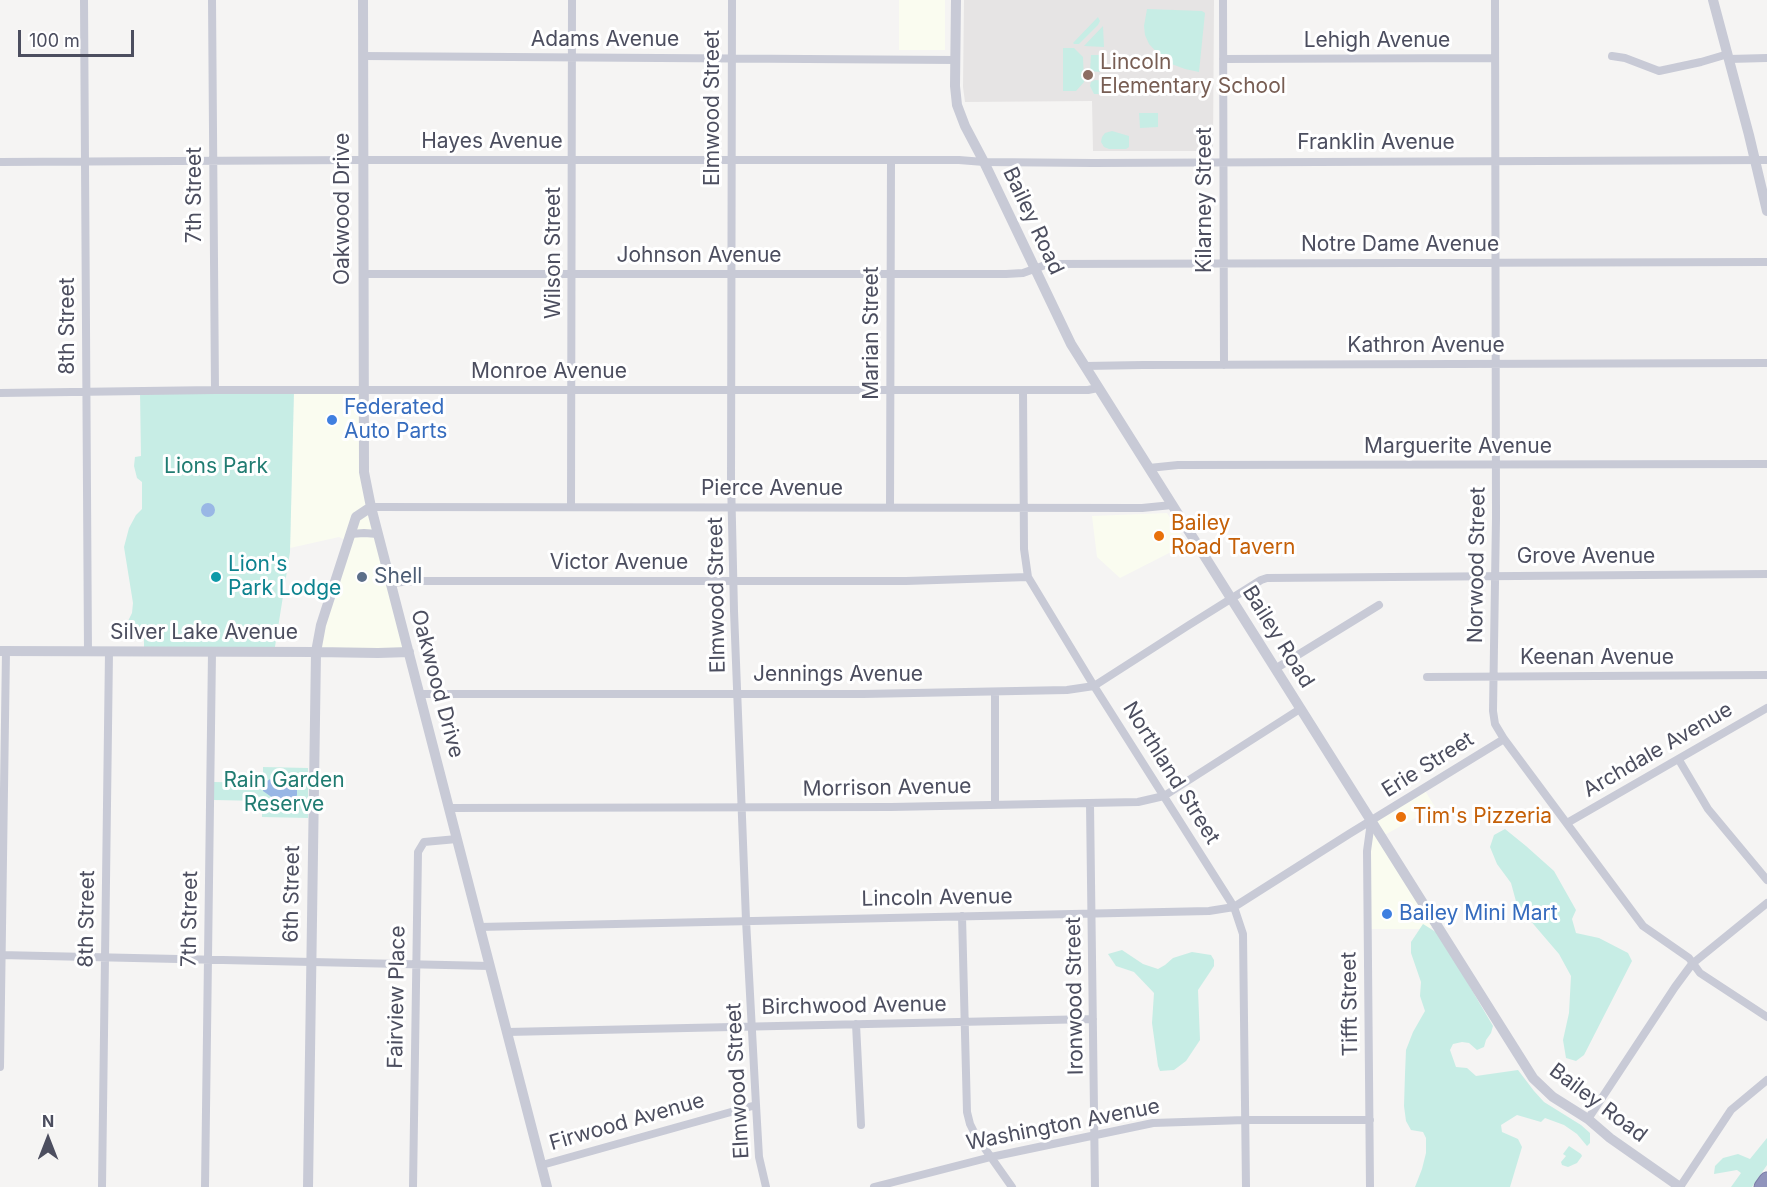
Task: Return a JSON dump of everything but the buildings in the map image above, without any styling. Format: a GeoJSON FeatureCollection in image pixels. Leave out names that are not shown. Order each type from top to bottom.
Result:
{"type":"FeatureCollection","features":[{"type":"Feature","properties":{"kind":"highway"},"geometry":{"type":"LineString","coordinates":[[1762,1187],[1767,1180]]}},
{"type":"Feature","properties":{"kind":"street","name":"8th Street"},"geometry":{"type":"LineString","coordinates":[[84,0],[88,652]]}},
{"type":"Feature","properties":{"kind":"street","name":"7th Street"},"geometry":{"type":"LineString","coordinates":[[212,0],[215,390]]}},
{"type":"Feature","properties":{"kind":"street","name":"Oakwood Drive"},"geometry":{"type":"LineString","coordinates":[[363,0],[364,472],[390,583],[547,1187]]}},
{"type":"Feature","properties":{"kind":"street","name":"Wilson Street"},"geometry":{"type":"LineString","coordinates":[[571,507],[572,0]]}},
{"type":"Feature","properties":{"kind":"street","name":"Elmwood Street"},"geometry":{"type":"LineString","coordinates":[[732,0],[730,273],[733,581],[741,807],[756,1105],[759,1157],[766,1187]]}},
{"type":"Feature","properties":{"kind":"street","name":"Bailey Road"},"geometry":{"type":"LineString","coordinates":[[956,0],[955,86],[957,105],[968,133],[1071,344],[1533,1078],[1553,1097],[1588,1119],[1610,1138],[1680,1187]]}},
{"type":"Feature","properties":{"kind":"street","name":"Kilarney Street"},"geometry":{"type":"LineString","coordinates":[[1223,0],[1224,364]]}},
{"type":"Feature","properties":{"kind":"street","name":"Norwood Street"},"geometry":{"type":"LineString","coordinates":[[1495,0],[1494,717],[1504,739],[1643,926],[1689,958],[1700,973],[1767,1017]]}},
{"type":"Feature","properties":{"kind":"street"},"geometry":{"type":"LineString","coordinates":[[1713,0],[1767,211]]}},
{"type":"Feature","properties":{"kind":"street","name":"Adams Avenue"},"geometry":{"type":"LineString","coordinates":[[363,56],[955,60]]}},
{"type":"Feature","properties":{"kind":"street"},"geometry":{"type":"LineString","coordinates":[[1612,56],[1625,58],[1659,71],[1729,56],[1767,58]]}},
{"type":"Feature","properties":{"kind":"street","name":"Lehigh Avenue"},"geometry":{"type":"LineString","coordinates":[[1223,59],[1495,58]]}},
{"type":"Feature","properties":{"kind":"street","name":"Hayes Avenue"},"geometry":{"type":"LineString","coordinates":[[0,162],[213,160],[959,160],[984,162]]}},
{"type":"Feature","properties":{"kind":"street","name":"Marian Street"},"geometry":{"type":"LineString","coordinates":[[890,507],[891,160]]}},
{"type":"Feature","properties":{"kind":"street","name":"Franklin Avenue"},"geometry":{"type":"LineString","coordinates":[[984,162],[1767,160]]}},
{"type":"Feature","properties":{"kind":"street","name":"Notre Dame Avenue"},"geometry":{"type":"LineString","coordinates":[[1034,269],[1048,264],[1767,262]]}},
{"type":"Feature","properties":{"kind":"street","name":"Johnson Avenue"},"geometry":{"type":"LineString","coordinates":[[363,274],[890,274],[1023,273],[1034,269]]}},
{"type":"Feature","properties":{"kind":"street","name":"Kathron Avenue"},"geometry":{"type":"LineString","coordinates":[[1085,366],[1767,363]]}},
{"type":"Feature","properties":{"kind":"street","name":"Monroe Avenue"},"geometry":{"type":"LineString","coordinates":[[0,393],[215,390],[731,391],[1088,390],[1098,388]]}},
{"type":"Feature","properties":{"kind":"street","name":"Northland Street"},"geometry":{"type":"LineString","coordinates":[[1023,390],[1024,549],[1028,577],[1234,907],[1243,934],[1246,1187]]}},
{"type":"Feature","properties":{"kind":"street","name":"Marguerite Avenue"},"geometry":{"type":"LineString","coordinates":[[1149,468],[1178,465],[1767,464]]}},
{"type":"Feature","properties":{"kind":"street","name":"Pierce Avenue"},"geometry":{"type":"LineString","coordinates":[[371,507],[1142,508],[1172,505]]}},
{"type":"Feature","properties":{"kind":"street","name":"6th Street"},"geometry":{"type":"LineString","coordinates":[[308,1187],[316,652],[321,625],[356,517],[371,507]]}},
{"type":"Feature","properties":{"kind":"street"},"geometry":{"type":"LineString","coordinates":[[350,534],[378,534]]}},
{"type":"Feature","properties":{"kind":"street","name":"Grove Avenue"},"geometry":{"type":"LineString","coordinates":[[1231,599],[1261,580],[1280,577],[1767,574]]}},
{"type":"Feature","properties":{"kind":"street","name":"Victor Avenue"},"geometry":{"type":"LineString","coordinates":[[390,583],[415,580],[895,581],[1028,577]]}},
{"type":"Feature","properties":{"kind":"street","name":"Jennings Avenue"},"geometry":{"type":"LineString","coordinates":[[420,694],[863,694],[1067,690],[1094,686],[1231,599]]}},
{"type":"Feature","properties":{"kind":"street"},"geometry":{"type":"LineString","coordinates":[[1275,669],[1379,605]]}},
{"type":"Feature","properties":{"kind":"street"},"geometry":{"type":"LineString","coordinates":[[0,1067],[3,651]]}},
{"type":"Feature","properties":{"kind":"street","name":"Silver Lake Avenue"},"geometry":{"type":"LineString","coordinates":[[3,651],[378,653],[409,651]]}},
{"type":"Feature","properties":{"kind":"street","name":"8th Street"},"geometry":{"type":"LineString","coordinates":[[102,1187],[109,652]]}},
{"type":"Feature","properties":{"kind":"street","name":"7th Street"},"geometry":{"type":"LineString","coordinates":[[205,1187],[212,652]]}},
{"type":"Feature","properties":{"kind":"street","name":"Keenan Avenue"},"geometry":{"type":"LineString","coordinates":[[1427,677],[1767,675]]}},
{"type":"Feature","properties":{"kind":"street"},"geometry":{"type":"LineString","coordinates":[[995,692],[995,805]]}},
{"type":"Feature","properties":{"kind":"street","name":"Archdale Avenue"},"geometry":{"type":"LineString","coordinates":[[1567,822],[1767,708]]}},
{"type":"Feature","properties":{"kind":"street","name":"Morrison Avenue"},"geometry":{"type":"LineString","coordinates":[[449,808],[891,807],[1138,802],[1164,796],[1300,709]]}},
{"type":"Feature","properties":{"kind":"street","name":"Erie Street"},"geometry":{"type":"LineString","coordinates":[[1371,822],[1504,739]]}},
{"type":"Feature","properties":{"kind":"street"},"geometry":{"type":"LineString","coordinates":[[1679,760],[1708,810],[1767,880]]}},
{"type":"Feature","properties":{"kind":"street","name":"Ironwood Street"},"geometry":{"type":"LineString","coordinates":[[1090,804],[1095,1187]]}},
{"type":"Feature","properties":{"kind":"street","name":"Lincoln Avenue"},"geometry":{"type":"LineString","coordinates":[[479,927],[1209,911],[1234,907],[1371,822]]}},
{"type":"Feature","properties":{"kind":"street","name":"Tifft Street"},"geometry":{"type":"LineString","coordinates":[[1370,1187],[1367,851],[1371,822]]}},
{"type":"Feature","properties":{"kind":"street","name":"Fairview Place"},"geometry":{"type":"LineString","coordinates":[[413,1187],[418,852],[424,842],[457,839]]}},
{"type":"Feature","properties":{"kind":"street"},"geometry":{"type":"LineString","coordinates":[[1588,1119],[1692,964],[1767,903]]}},
{"type":"Feature","properties":{"kind":"street"},"geometry":{"type":"LineString","coordinates":[[962,916],[967,1112],[976,1136],[1012,1187]]}},
{"type":"Feature","properties":{"kind":"street"},"geometry":{"type":"LineString","coordinates":[[1,955],[490,966]]}},
{"type":"Feature","properties":{"kind":"street","name":"Birchwood Avenue"},"geometry":{"type":"LineString","coordinates":[[507,1032],[1093,1019]]}},
{"type":"Feature","properties":{"kind":"street"},"geometry":{"type":"LineString","coordinates":[[856,1024],[861,1125]]}},
{"type":"Feature","properties":{"kind":"street"},"geometry":{"type":"LineString","coordinates":[[1680,1187],[1731,1110],[1767,1080]]}},
{"type":"Feature","properties":{"kind":"street","name":"Firwood Avenue"},"geometry":{"type":"LineString","coordinates":[[542,1165],[756,1105]]}},
{"type":"Feature","properties":{"kind":"street","name":"Washington Avenue"},"geometry":{"type":"LineString","coordinates":[[878,1187],[991,1157],[1165,1121],[1370,1120]]}},
{"type":"Feature","properties":{"kind":"shaded area"},"geometry":{"type":"Polygon","coordinates":[[[899,0],[945,0],[945,50],[899,50],[899,0]]]}},
{"type":"Feature","properties":{"kind":"shaded area","name":"Lincoln Elementary School"},"geometry":{"type":"Polygon","coordinates":[[[964,0],[1214,0],[1213,151],[1093,151],[1092,101],[965,102],[963,87],[964,0]]]}},
{"type":"Feature","properties":{"kind":"shaded area"},"geometry":{"type":"Polygon","coordinates":[[[364,390],[364,472],[409,652],[316,652],[347,541],[339,537],[290,548],[294,391],[364,390]]]}},
{"type":"Feature","properties":{"kind":"shaded area"},"geometry":{"type":"Polygon","coordinates":[[[1167,513],[1186,542],[1177,549],[1120,578],[1097,557],[1092,516],[1167,513]]]}},
{"type":"Feature","properties":{"kind":"shaded area"},"geometry":{"type":"Polygon","coordinates":[[[1424,789],[1435,807],[1381,837],[1436,925],[1427,929],[1367,929],[1371,822],[1424,789]]]}},
{"type":"Feature","properties":{"kind":"green space"},"geometry":{"type":"Polygon","coordinates":[[[1147,9],[1205,13],[1199,72],[1166,62],[1149,44],[1144,26],[1147,9]]]}},
{"type":"Feature","properties":{"kind":"green space"},"geometry":{"type":"Polygon","coordinates":[[[1098,17],[1100,21],[1098,25],[1079,44],[1074,44],[1073,43],[1098,17]]]}},
{"type":"Feature","properties":{"kind":"green space"},"geometry":{"type":"Polygon","coordinates":[[[1103,26],[1104,47],[1084,46],[1103,26]]]}},
{"type":"Feature","properties":{"kind":"green space"},"geometry":{"type":"Polygon","coordinates":[[[1063,48],[1074,48],[1083,57],[1084,82],[1076,91],[1063,91],[1063,48]]]}},
{"type":"Feature","properties":{"kind":"green space"},"geometry":{"type":"Polygon","coordinates":[[[1091,55],[1099,55],[1100,72],[1090,71],[1091,55]]]}},
{"type":"Feature","properties":{"kind":"green space"},"geometry":{"type":"Polygon","coordinates":[[[1095,80],[1115,83],[1118,90],[1115,94],[1094,94],[1090,86],[1095,80]]]}},
{"type":"Feature","properties":{"kind":"green space"},"geometry":{"type":"Polygon","coordinates":[[[1139,113],[1158,113],[1158,127],[1140,128],[1139,113]]]}},
{"type":"Feature","properties":{"kind":"green space"},"geometry":{"type":"Polygon","coordinates":[[[1112,131],[1129,136],[1129,147],[1109,149],[1104,147],[1101,142],[1102,137],[1105,133],[1112,131]]]}},
{"type":"Feature","properties":{"kind":"green space","name":"Lions Park"},"geometry":{"type":"Polygon","coordinates":[[[294,391],[290,552],[274,653],[144,652],[144,625],[139,628],[125,627],[132,613],[133,603],[124,547],[129,528],[142,509],[142,482],[137,478],[134,466],[135,457],[141,456],[140,392],[294,391]]]}},
{"type":"Feature","properties":{"kind":"green space","name":"Rain Garden Reserve"},"geometry":{"type":"Polygon","coordinates":[[[263,767],[308,768],[308,818],[262,817],[262,801],[214,800],[214,782],[263,783],[263,767]]]}},
{"type":"Feature","properties":{"kind":"green space"},"geometry":{"type":"Polygon","coordinates":[[[1505,829],[1554,871],[1576,910],[1572,919],[1576,933],[1599,938],[1628,953],[1632,961],[1584,1055],[1576,1061],[1566,1058],[1563,1040],[1569,1013],[1571,976],[1559,954],[1517,905],[1511,883],[1497,864],[1490,847],[1494,835],[1505,829]]]}},
{"type":"Feature","properties":{"kind":"green space"},"geometry":{"type":"Polygon","coordinates":[[[1423,924],[1439,934],[1493,1026],[1484,1047],[1477,1050],[1469,1043],[1453,1044],[1450,1050],[1456,1067],[1467,1068],[1476,1076],[1518,1070],[1544,1102],[1590,1133],[1590,1143],[1587,1146],[1577,1134],[1564,1125],[1545,1118],[1541,1122],[1517,1115],[1501,1125],[1502,1132],[1518,1139],[1522,1147],[1510,1187],[1415,1187],[1426,1153],[1426,1138],[1423,1132],[1411,1130],[1406,1121],[1404,1106],[1406,1050],[1425,1011],[1420,996],[1421,982],[1411,953],[1411,942],[1423,924]]]}},
{"type":"Feature","properties":{"kind":"green space"},"geometry":{"type":"Polygon","coordinates":[[[1122,950],[1143,964],[1158,969],[1173,958],[1192,952],[1211,955],[1214,960],[1214,966],[1198,990],[1200,1040],[1186,1061],[1174,1070],[1160,1071],[1158,1066],[1152,1023],[1154,993],[1134,972],[1116,966],[1108,954],[1122,950]]]}},
{"type":"Feature","properties":{"kind":"green space"},"geometry":{"type":"Polygon","coordinates":[[[1767,1138],[1767,1165],[1752,1187],[1731,1187],[1741,1173],[1737,1170],[1714,1174],[1715,1166],[1723,1158],[1738,1154],[1750,1159],[1767,1138]]]}},
{"type":"Feature","properties":{"kind":"green space"},"geometry":{"type":"Polygon","coordinates":[[[1569,1146],[1582,1156],[1577,1163],[1568,1167],[1562,1165],[1561,1162],[1569,1146]]]}},
{"type":"Feature","properties":{"kind":"water"},"geometry":{"type":"Polygon","coordinates":[[[205,503],[211,503],[215,510],[211,517],[205,517],[201,513],[201,507],[205,503]]]}},
{"type":"Feature","properties":{"kind":"water"},"geometry":{"type":"Polygon","coordinates":[[[277,774],[286,774],[295,780],[297,795],[292,804],[280,805],[263,791],[266,782],[277,774]]]}},
{"type":"Feature","properties":{"kind":"place","name":"Lincoln Elementary School"},"geometry":{"type":"Point","coordinates":[1088,75]}},
{"type":"Feature","properties":{"kind":"place","name":"Federated Auto Parts"},"geometry":{"type":"Point","coordinates":[332,420]}},
{"type":"Feature","properties":{"kind":"place","name":"Bailey Road Tavern"},"geometry":{"type":"Point","coordinates":[1159,536]}},
{"type":"Feature","properties":{"kind":"place","name":"Lion's Park Lodge"},"geometry":{"type":"Point","coordinates":[216,577]}},
{"type":"Feature","properties":{"kind":"place","name":"Shell"},"geometry":{"type":"Point","coordinates":[362,577]}},
{"type":"Feature","properties":{"kind":"place","name":"Tim's Pizzeria"},"geometry":{"type":"Point","coordinates":[1401,817]}},
{"type":"Feature","properties":{"kind":"place","name":"Bailey Mini Mart"},"geometry":{"type":"Point","coordinates":[1387,914]}}]}
